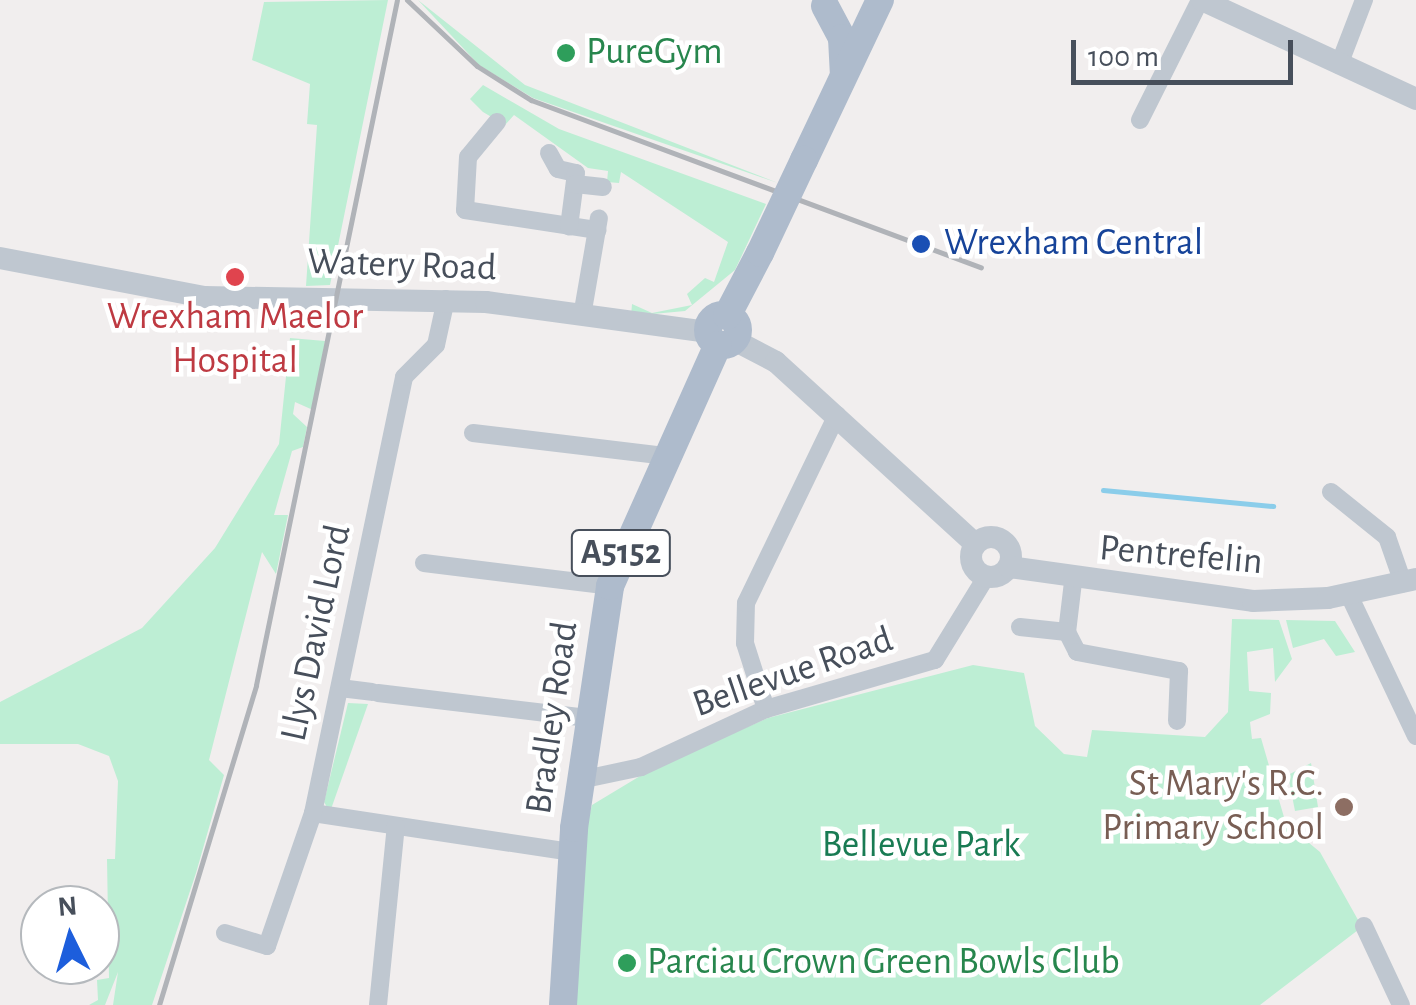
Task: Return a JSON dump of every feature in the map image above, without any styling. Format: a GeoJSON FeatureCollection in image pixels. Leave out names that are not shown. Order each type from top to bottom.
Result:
{"type":"FeatureCollection","features":[{"type":"Feature","properties":{"kind":"main road"},"geometry":{"type":"LineString","coordinates":[[820,3],[868,2]]}},
{"type":"Feature","properties":{"kind":"main road","name":"Bradley Road"},"geometry":{"type":"LineString","coordinates":[[563,1005],[580,780],[610,586],[665,456],[844,73],[868,2]]}},
{"type":"Feature","properties":{"kind":"main road"},"geometry":{"type":"LineString","coordinates":[[820,3],[842,38],[844,73]]}},
{"type":"Feature","properties":{"kind":"street"},"geometry":{"type":"LineString","coordinates":[[1140,120],[1201,0],[1416,99]]}},
{"type":"Feature","properties":{"kind":"street"},"geometry":{"type":"LineString","coordinates":[[1339,65],[1364,0]]}},
{"type":"Feature","properties":{"kind":"street"},"geometry":{"type":"LineString","coordinates":[[497,122],[468,157],[464,210],[569,226],[598,224],[582,316]]}},
{"type":"Feature","properties":{"kind":"street"},"geometry":{"type":"LineString","coordinates":[[549,153],[558,169],[576,173],[569,226]]}},
{"type":"Feature","properties":{"kind":"street"},"geometry":{"type":"LineString","coordinates":[[575,184],[604,188]]}},
{"type":"Feature","properties":{"kind":"street","name":"Watery Road"},"geometry":{"type":"LineString","coordinates":[[0,258],[95,281],[204,297],[446,299],[722,333],[837,415],[975,544]]}},
{"type":"Feature","properties":{"kind":"street","name":"Llys David Lord"},"geometry":{"type":"LineString","coordinates":[[225,934],[266,946],[313,814],[404,377],[436,345],[446,299]]}},
{"type":"Feature","properties":{"kind":"street"},"geometry":{"type":"LineString","coordinates":[[766,710],[745,642],[746,603],[837,415]]}},
{"type":"Feature","properties":{"kind":"street"},"geometry":{"type":"LineString","coordinates":[[473,433],[665,456]]}},
{"type":"Feature","properties":{"kind":"street"},"geometry":{"type":"LineString","coordinates":[[1331,492],[1387,536],[1409,581]]}},
{"type":"Feature","properties":{"kind":"street"},"geometry":{"type":"LineString","coordinates":[[1002,540],[1009,567],[986,577],[972,564],[975,544],[1002,540]]}},
{"type":"Feature","properties":{"kind":"street"},"geometry":{"type":"LineString","coordinates":[[424,563],[610,586]]}},
{"type":"Feature","properties":{"kind":"street","name":"Pentrefelin"},"geometry":{"type":"LineString","coordinates":[[1009,567],[1073,582],[1253,601],[1349,595],[1409,581]]}},
{"type":"Feature","properties":{"kind":"street","name":"Bellevue Road"},"geometry":{"type":"LineString","coordinates":[[580,780],[641,767],[766,710],[935,660],[986,577]]}},
{"type":"Feature","properties":{"kind":"street"},"geometry":{"type":"LineString","coordinates":[[1067,632],[1073,582]]}},
{"type":"Feature","properties":{"kind":"street"},"geometry":{"type":"LineString","coordinates":[[1349,595],[1416,736]]}},
{"type":"Feature","properties":{"kind":"street"},"geometry":{"type":"LineString","coordinates":[[1020,628],[1067,632],[1090,659],[1179,671],[1177,721]]}},
{"type":"Feature","properties":{"kind":"street"},"geometry":{"type":"LineString","coordinates":[[340,688],[588,718]]}},
{"type":"Feature","properties":{"kind":"street"},"geometry":{"type":"LineString","coordinates":[[313,814],[572,852]]}},
{"type":"Feature","properties":{"kind":"street"},"geometry":{"type":"LineString","coordinates":[[378,1005],[396,826]]}},
{"type":"Feature","properties":{"kind":"street"},"geometry":{"type":"LineString","coordinates":[[1364,926],[1401,1005]]}},
{"type":"Feature","properties":{"kind":"green space"},"geometry":{"type":"Polygon","coordinates":[[[388,0],[330,285],[306,286],[317,125],[307,124],[310,84],[252,60],[264,2],[388,0]]]}},
{"type":"Feature","properties":{"kind":"green space"},"geometry":{"type":"Polygon","coordinates":[[[418,0],[525,85],[778,183],[533,98],[479,65],[418,0]]]}},
{"type":"Feature","properties":{"kind":"green space"},"geometry":{"type":"Polygon","coordinates":[[[483,85],[559,129],[766,204],[735,270],[685,311],[631,316],[632,304],[652,313],[692,305],[687,294],[705,278],[714,282],[728,242],[621,172],[619,183],[607,182],[608,171],[588,168],[514,115],[505,125],[483,112],[470,99],[483,85]]]}},
{"type":"Feature","properties":{"kind":"green space"},"geometry":{"type":"Polygon","coordinates":[[[290,338],[325,341],[313,410],[295,402],[293,414],[307,427],[303,447],[292,451],[274,515],[288,515],[276,574],[262,552],[209,760],[224,775],[196,873],[152,1005],[113,1005],[116,985],[120,985],[120,885],[107,885],[107,859],[115,859],[118,781],[109,756],[78,744],[0,744],[0,702],[142,628],[215,548],[279,444],[290,338]]]}},
{"type":"Feature","properties":{"kind":"green space","name":"Bellevue Park"},"geometry":{"type":"Polygon","coordinates":[[[1232,619],[1279,620],[1292,659],[1275,682],[1273,648],[1247,652],[1249,691],[1271,693],[1270,714],[1250,722],[1252,739],[1261,738],[1286,824],[1320,852],[1362,927],[1260,1005],[575,1005],[580,852],[592,805],[655,767],[768,718],[973,665],[1024,673],[1035,726],[1064,754],[1087,757],[1092,730],[1205,737],[1228,712],[1232,619]]]}},
{"type":"Feature","properties":{"kind":"green space"},"geometry":{"type":"Polygon","coordinates":[[[1286,620],[1335,621],[1355,652],[1336,656],[1324,639],[1293,648],[1286,620]]]}},
{"type":"Feature","properties":{"kind":"green space"},"geometry":{"type":"Polygon","coordinates":[[[348,703],[368,704],[330,812],[324,802],[348,703]]]}},
{"type":"Feature","properties":{"kind":"green space"},"geometry":{"type":"Polygon","coordinates":[[[1311,763],[1318,807],[1295,811],[1288,775],[1311,763]]]}},
{"type":"Feature","properties":{"kind":"green space"},"geometry":{"type":"Polygon","coordinates":[[[97,985],[113,985],[105,1005],[89,1005],[98,1000],[97,985]]]}},
{"type":"Feature","properties":{"kind":"waterway"},"geometry":{"type":"LineString","coordinates":[[1103,490],[1273,506]]}},
{"type":"Feature","properties":{"kind":"railway"},"geometry":{"type":"LineString","coordinates":[[159,1005],[256,685],[397,0]]}},
{"type":"Feature","properties":{"kind":"railway"},"geometry":{"type":"LineString","coordinates":[[407,0],[477,66],[531,100],[981,267]]}},
{"type":"Feature","properties":{"kind":"place","name":"PureGym"},"geometry":{"type":"Point","coordinates":[566,53]}},
{"type":"Feature","properties":{"kind":"place","name":"Wrexham Central"},"geometry":{"type":"Point","coordinates":[921,244]}},
{"type":"Feature","properties":{"kind":"place","name":"Wrexham Maelor Hospital"},"geometry":{"type":"Point","coordinates":[235,277]}},
{"type":"Feature","properties":{"kind":"place","name":"St Mary's R.C. Primary School"},"geometry":{"type":"Point","coordinates":[1344,807]}},
{"type":"Feature","properties":{"kind":"place","name":"Parciau Crown Green Bowls Club"},"geometry":{"type":"Point","coordinates":[627,963]}}]}
